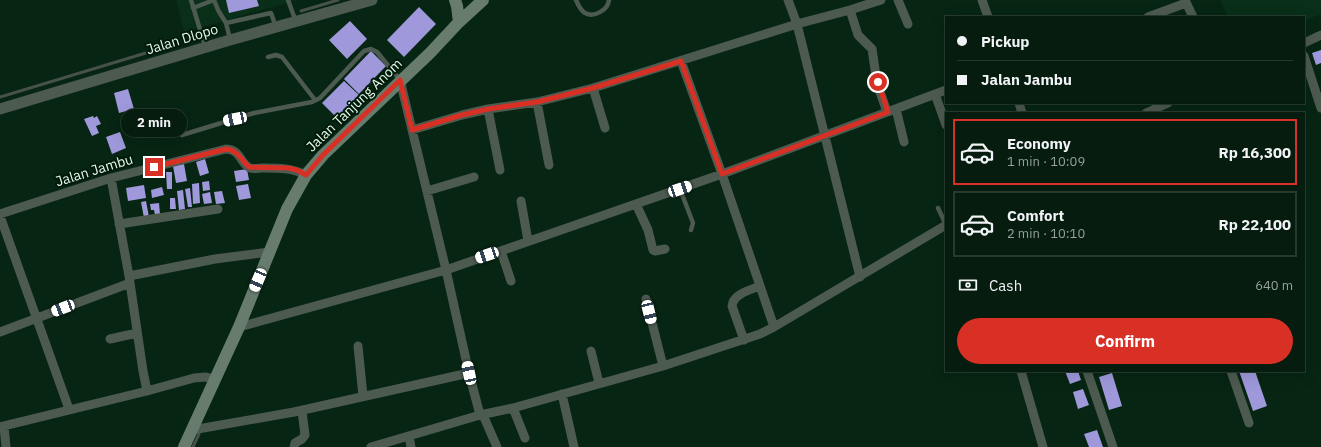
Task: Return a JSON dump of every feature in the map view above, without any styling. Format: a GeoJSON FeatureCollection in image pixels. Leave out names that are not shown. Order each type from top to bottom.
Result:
{"type":"FeatureCollection","features":[{"type":"Feature","properties":{"kind":"main road"},"geometry":{"type":"LineString","coordinates":[[455,0],[459,22]]}},
{"type":"Feature","properties":{"kind":"main road","name":"Jalan Tanjung Anom"},"geometry":{"type":"LineString","coordinates":[[184,447],[239,327],[287,209],[306,175],[323,155],[483,0]]}},
{"type":"Feature","properties":{"kind":"street","name":"Jalan Dlopo"},"geometry":{"type":"LineString","coordinates":[[0,109],[205,48],[275,24],[296,22],[372,0]]}},
{"type":"Feature","properties":{"kind":"street"},"geometry":{"type":"LineString","coordinates":[[788,0],[797,24],[860,276]]}},
{"type":"Feature","properties":{"kind":"street"},"geometry":{"type":"LineString","coordinates":[[412,130],[462,115],[488,109],[537,102],[593,88],[797,24],[881,0]]}},
{"type":"Feature","properties":{"kind":"street"},"geometry":{"type":"LineString","coordinates":[[898,0],[908,24]]}},
{"type":"Feature","properties":{"kind":"street"},"geometry":{"type":"LineString","coordinates":[[982,0],[988,16]]}},
{"type":"Feature","properties":{"kind":"street"},"geometry":{"type":"LineString","coordinates":[[1151,16],[1186,2],[1193,16]]}},
{"type":"Feature","properties":{"kind":"street"},"geometry":{"type":"LineString","coordinates":[[850,10],[858,36],[872,49],[878,82],[892,110],[904,142]]}},
{"type":"Feature","properties":{"kind":"street"},"geometry":{"type":"LineString","coordinates":[[1305,43],[1321,35]]}},
{"type":"Feature","properties":{"kind":"street"},"geometry":{"type":"LineString","coordinates":[[1305,59],[1321,108]]}},
{"type":"Feature","properties":{"kind":"street"},"geometry":{"type":"LineString","coordinates":[[681,61],[722,174],[774,327]]}},
{"type":"Feature","properties":{"kind":"street"},"geometry":{"type":"LineString","coordinates":[[400,80],[446,270],[469,373],[482,415],[497,447]]}},
{"type":"Feature","properties":{"kind":"street"},"geometry":{"type":"LineString","coordinates":[[593,88],[605,128]]}},
{"type":"Feature","properties":{"kind":"street"},"geometry":{"type":"LineString","coordinates":[[239,327],[446,270],[722,174],[945,90]]}},
{"type":"Feature","properties":{"kind":"street"},"geometry":{"type":"LineString","coordinates":[[935,94],[945,122]]}},
{"type":"Feature","properties":{"kind":"street"},"geometry":{"type":"LineString","coordinates":[[537,102],[549,165]]}},
{"type":"Feature","properties":{"kind":"street"},"geometry":{"type":"LineString","coordinates":[[1148,112],[1166,104]]}},
{"type":"Feature","properties":{"kind":"street"},"geometry":{"type":"LineString","coordinates":[[488,109],[500,170]]}},
{"type":"Feature","properties":{"kind":"street","name":"Jalan Jambu"},"geometry":{"type":"LineString","coordinates":[[0,215],[111,178],[226,149],[237,152],[246,165],[252,168],[288,168],[297,170],[306,175]]}},
{"type":"Feature","properties":{"kind":"street"},"geometry":{"type":"LineString","coordinates":[[111,178],[147,391]]}},
{"type":"Feature","properties":{"kind":"street"},"geometry":{"type":"LineString","coordinates":[[427,191],[474,178]]}},
{"type":"Feature","properties":{"kind":"street"},"geometry":{"type":"LineString","coordinates":[[521,201],[528,241]]}},
{"type":"Feature","properties":{"kind":"street"},"geometry":{"type":"LineString","coordinates":[[636,204],[648,230],[653,250],[665,249]]}},
{"type":"Feature","properties":{"kind":"street"},"geometry":{"type":"LineString","coordinates":[[119,224],[218,210]]}},
{"type":"Feature","properties":{"kind":"street"},"geometry":{"type":"LineString","coordinates":[[0,215],[69,409]]}},
{"type":"Feature","properties":{"kind":"street"},"geometry":{"type":"LineString","coordinates":[[371,447],[663,366],[744,340],[774,327],[945,226]]}},
{"type":"Feature","properties":{"kind":"street"},"geometry":{"type":"LineString","coordinates":[[501,251],[511,282]]}},
{"type":"Feature","properties":{"kind":"street"},"geometry":{"type":"LineString","coordinates":[[0,332],[36,319],[129,280],[215,259],[269,252]]}},
{"type":"Feature","properties":{"kind":"street"},"geometry":{"type":"LineString","coordinates":[[744,340],[732,306],[732,301],[736,297],[760,286]]}},
{"type":"Feature","properties":{"kind":"street"},"geometry":{"type":"LineString","coordinates":[[646,299],[663,366]]}},
{"type":"Feature","properties":{"kind":"street"},"geometry":{"type":"LineString","coordinates":[[110,339],[137,332]]}},
{"type":"Feature","properties":{"kind":"street"},"geometry":{"type":"LineString","coordinates":[[358,346],[363,396]]}},
{"type":"Feature","properties":{"kind":"street"},"geometry":{"type":"LineString","coordinates":[[591,351],[599,383]]}},
{"type":"Feature","properties":{"kind":"street"},"geometry":{"type":"LineString","coordinates":[[1021,372],[1044,447]]}},
{"type":"Feature","properties":{"kind":"street"},"geometry":{"type":"LineString","coordinates":[[1087,372],[1113,447]]}},
{"type":"Feature","properties":{"kind":"street"},"geometry":{"type":"LineString","coordinates":[[1231,372],[1249,423]]}},
{"type":"Feature","properties":{"kind":"street"},"geometry":{"type":"LineString","coordinates":[[192,430],[302,411],[469,373]]}},
{"type":"Feature","properties":{"kind":"street"},"geometry":{"type":"LineString","coordinates":[[6,447],[2,426],[147,391],[194,378],[205,377],[215,379]]}},
{"type":"Feature","properties":{"kind":"street"},"geometry":{"type":"LineString","coordinates":[[562,394],[574,447]]}},
{"type":"Feature","properties":{"kind":"street"},"geometry":{"type":"LineString","coordinates":[[513,408],[525,438]]}},
{"type":"Feature","properties":{"kind":"street"},"geometry":{"type":"LineString","coordinates":[[294,447],[295,443],[302,439],[305,435],[302,411]]}},
{"type":"Feature","properties":{"kind":"street"},"geometry":{"type":"LineString","coordinates":[[409,436],[411,447]]}},
{"type":"Feature","properties":{"kind":"lane"},"geometry":{"type":"LineString","coordinates":[[191,0],[205,48]]}},
{"type":"Feature","properties":{"kind":"lane"},"geometry":{"type":"LineString","coordinates":[[193,8],[214,0],[226,23],[230,40]]}},
{"type":"Feature","properties":{"kind":"lane"},"geometry":{"type":"LineString","coordinates":[[288,0],[296,22]]}},
{"type":"Feature","properties":{"kind":"lane"},"geometry":{"type":"LineString","coordinates":[[576,0],[582,11],[587,14],[596,14],[606,9],[609,4],[609,0]]}},
{"type":"Feature","properties":{"kind":"lane"},"geometry":{"type":"LineString","coordinates":[[226,23],[268,13],[273,14],[275,24]]}},
{"type":"Feature","properties":{"kind":"lane"},"geometry":{"type":"LineString","coordinates":[[182,135],[265,110],[303,104],[320,98],[364,51],[371,49],[380,56],[400,80]]}},
{"type":"Feature","properties":{"kind":"lane"},"geometry":{"type":"LineString","coordinates":[[268,57],[276,55],[282,57],[315,100]]}},
{"type":"Feature","properties":{"kind":"lane"},"geometry":{"type":"LineString","coordinates":[[680,189],[692,218],[693,223],[691,230]]}},
{"type":"Feature","properties":{"kind":"lane"},"geometry":{"type":"LineString","coordinates":[[938,208],[945,223]]}},
{"type":"Feature","properties":{"kind":"shaded area"},"geometry":{"type":"Polygon","coordinates":[[[176,0],[297,0],[184,32],[176,0]]]}},
{"type":"Feature","properties":{"kind":"shaded area"},"geometry":{"type":"Polygon","coordinates":[[[1220,0],[1321,0],[1321,14],[1305,21],[1305,16],[1228,16],[1220,0]]]}},
{"type":"Feature","properties":{"kind":"building"},"geometry":{"type":"Polygon","coordinates":[[[226,0],[257,0],[259,6],[229,13],[226,0]]]}},
{"type":"Feature","properties":{"kind":"building"},"geometry":{"type":"Polygon","coordinates":[[[419,7],[436,24],[404,57],[387,40],[419,7]]]}},
{"type":"Feature","properties":{"kind":"building"},"geometry":{"type":"Polygon","coordinates":[[[350,21],[367,39],[347,59],[329,40],[350,21]]]}},
{"type":"Feature","properties":{"kind":"building"},"geometry":{"type":"Polygon","coordinates":[[[1321,50],[1321,63],[1316,65],[1312,53],[1321,50]]]}},
{"type":"Feature","properties":{"kind":"building"},"geometry":{"type":"Polygon","coordinates":[[[371,51],[386,66],[359,94],[344,79],[371,51]]]}},
{"type":"Feature","properties":{"kind":"building"},"geometry":{"type":"Polygon","coordinates":[[[344,81],[359,95],[337,118],[322,103],[344,81]]]}},
{"type":"Feature","properties":{"kind":"building"},"geometry":{"type":"Polygon","coordinates":[[[128,89],[134,109],[119,113],[114,93],[128,89]]]}},
{"type":"Feature","properties":{"kind":"building"},"geometry":{"type":"Polygon","coordinates":[[[93,116],[94,118],[97,116],[101,124],[96,126],[99,133],[92,136],[84,119],[93,116]]]}},
{"type":"Feature","properties":{"kind":"building"},"geometry":{"type":"Polygon","coordinates":[[[120,132],[126,148],[112,154],[106,137],[120,132]]]}},
{"type":"Feature","properties":{"kind":"building"},"geometry":{"type":"Polygon","coordinates":[[[205,159],[209,173],[200,176],[196,162],[205,159]]]}},
{"type":"Feature","properties":{"kind":"building"},"geometry":{"type":"Polygon","coordinates":[[[184,164],[187,181],[176,183],[173,166],[184,164]]]}},
{"type":"Feature","properties":{"kind":"building"},"geometry":{"type":"Polygon","coordinates":[[[247,169],[249,180],[236,182],[234,171],[247,169]]]}},
{"type":"Feature","properties":{"kind":"building"},"geometry":{"type":"Polygon","coordinates":[[[166,172],[172,172],[172,189],[167,189],[166,172]]]}},
{"type":"Feature","properties":{"kind":"building"},"geometry":{"type":"Polygon","coordinates":[[[209,181],[210,190],[203,191],[202,182],[209,181]]]}},
{"type":"Feature","properties":{"kind":"building"},"geometry":{"type":"Polygon","coordinates":[[[199,183],[200,203],[193,204],[192,184],[199,183]]]}},
{"type":"Feature","properties":{"kind":"building"},"geometry":{"type":"Polygon","coordinates":[[[248,184],[251,198],[239,200],[236,186],[248,184]]]}},
{"type":"Feature","properties":{"kind":"building"},"geometry":{"type":"Polygon","coordinates":[[[144,185],[146,198],[128,201],[126,188],[144,185]]]}},
{"type":"Feature","properties":{"kind":"building"},"geometry":{"type":"Polygon","coordinates":[[[162,187],[164,195],[152,198],[151,190],[162,187]]]}},
{"type":"Feature","properties":{"kind":"building"},"geometry":{"type":"Polygon","coordinates":[[[190,188],[192,207],[188,207],[185,189],[190,188]]]}},
{"type":"Feature","properties":{"kind":"building"},"geometry":{"type":"Polygon","coordinates":[[[183,190],[185,209],[179,210],[177,191],[183,190]]]}},
{"type":"Feature","properties":{"kind":"building"},"geometry":{"type":"Polygon","coordinates":[[[222,191],[225,203],[216,204],[214,192],[222,191]]]}},
{"type":"Feature","properties":{"kind":"building"},"geometry":{"type":"Polygon","coordinates":[[[210,192],[212,203],[204,204],[202,194],[210,192]]]}},
{"type":"Feature","properties":{"kind":"building"},"geometry":{"type":"Polygon","coordinates":[[[170,198],[175,198],[176,209],[170,209],[170,198]]]}},
{"type":"Feature","properties":{"kind":"building"},"geometry":{"type":"Polygon","coordinates":[[[146,201],[149,217],[144,218],[141,202],[146,201]]]}},
{"type":"Feature","properties":{"kind":"building"},"geometry":{"type":"Polygon","coordinates":[[[159,203],[160,214],[155,215],[154,210],[151,210],[150,204],[159,203]]]}},
{"type":"Feature","properties":{"kind":"building"},"geometry":{"type":"Polygon","coordinates":[[[1065,372],[1078,372],[1081,380],[1070,384],[1065,372]]]}},
{"type":"Feature","properties":{"kind":"building"},"geometry":{"type":"Polygon","coordinates":[[[1239,372],[1255,372],[1267,406],[1253,411],[1239,372]]]}},
{"type":"Feature","properties":{"kind":"building"},"geometry":{"type":"Polygon","coordinates":[[[1112,373],[1122,406],[1109,410],[1099,377],[1112,373]]]}},
{"type":"Feature","properties":{"kind":"building"},"geometry":{"type":"Polygon","coordinates":[[[1083,389],[1089,405],[1078,409],[1073,392],[1083,389]]]}},
{"type":"Feature","properties":{"kind":"building"},"geometry":{"type":"Polygon","coordinates":[[[1097,430],[1103,447],[1089,447],[1084,434],[1097,430]]]}},
{"type":"Feature","properties":{"kind":"waterway"},"geometry":{"type":"LineString","coordinates":[[301,11],[338,0]]}},
{"type":"Feature","properties":{"kind":"waterway"},"geometry":{"type":"LineString","coordinates":[[0,97],[179,43]]}},
{"type":"Feature","properties":{"kind":"waterway"},"geometry":{"type":"LineString","coordinates":[[193,447],[199,434]]}},
{"type":"Feature","properties":{"kind":"route"},"geometry":{"type":"LineString","coordinates":[[154,167],[226,149],[237,152],[246,165],[252,168],[288,168],[297,170],[306,175],[323,155],[400,80],[412,130],[462,115],[488,109],[537,102],[593,88],[681,61],[722,174],[888,112],[878,82]]}}]}
